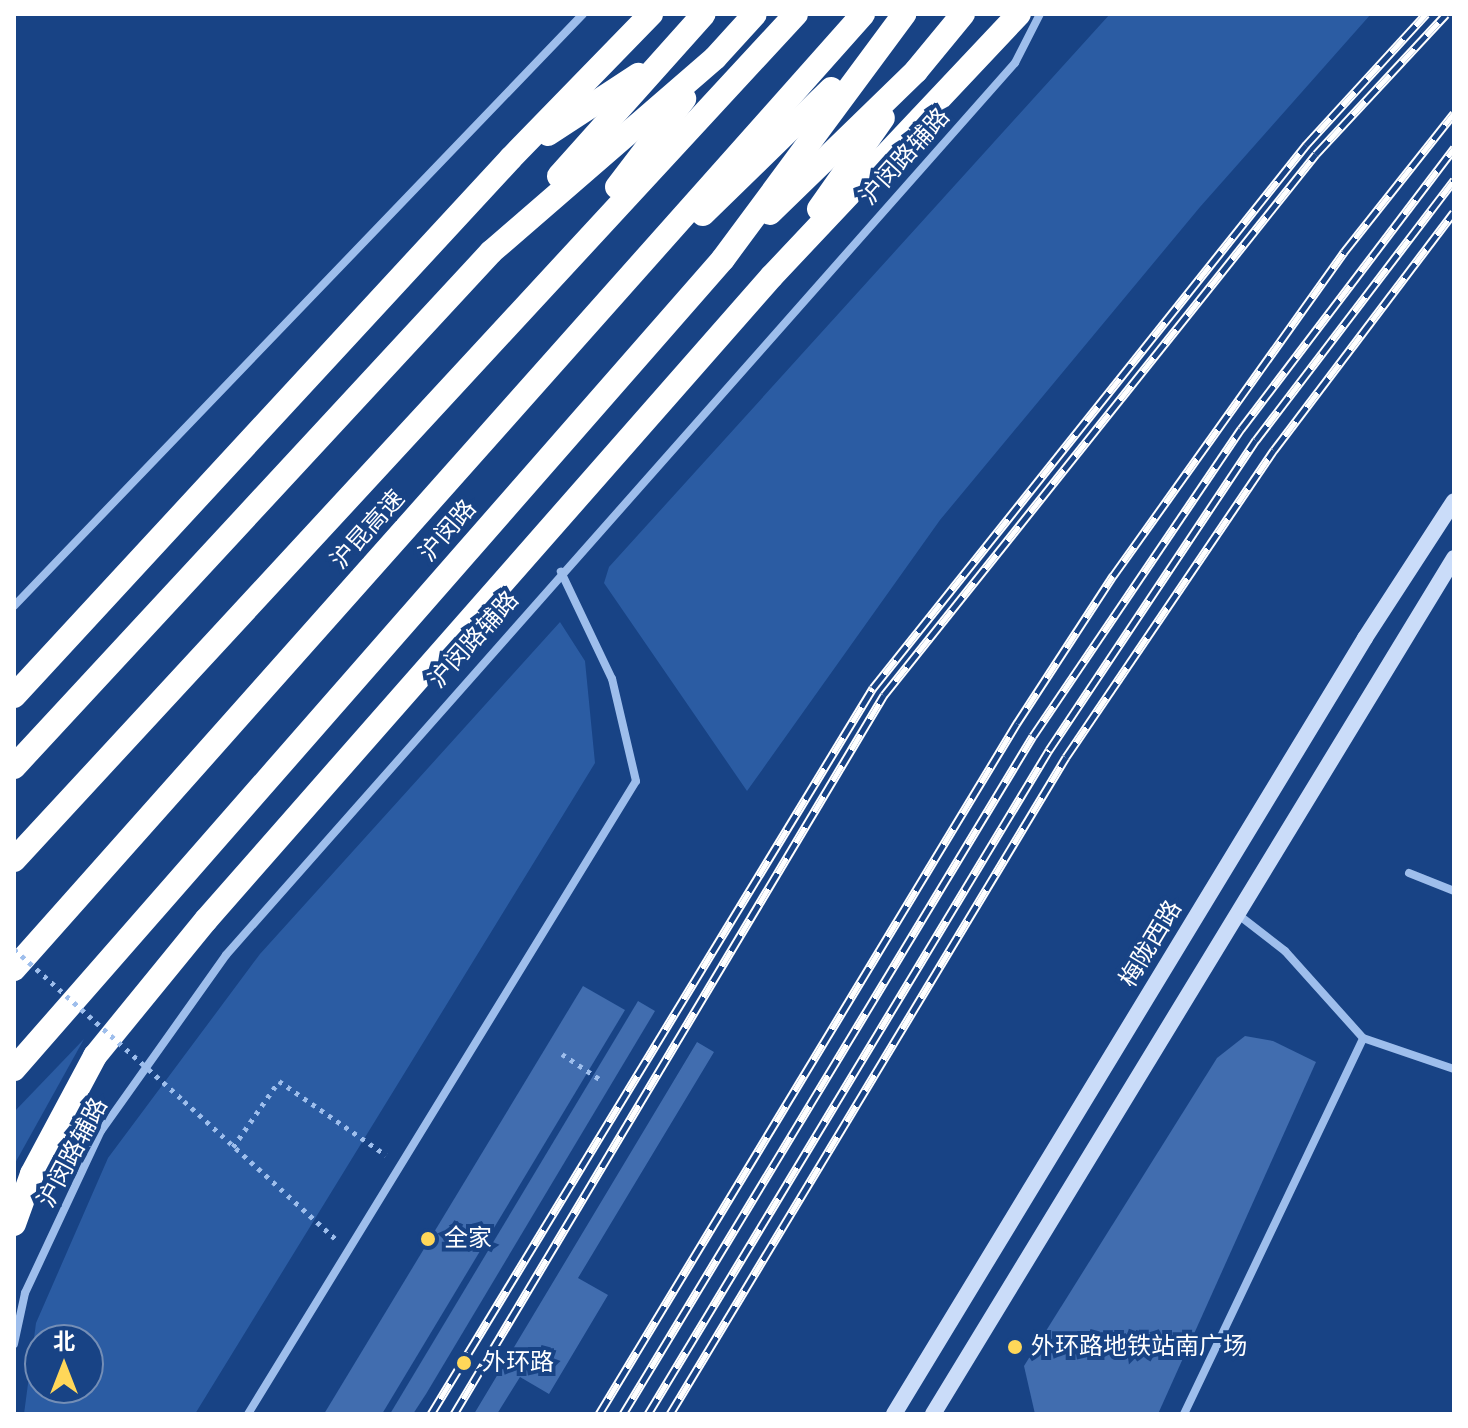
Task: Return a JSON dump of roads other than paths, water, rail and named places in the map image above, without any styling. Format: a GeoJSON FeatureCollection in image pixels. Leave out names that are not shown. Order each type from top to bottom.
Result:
{"type":"FeatureCollection","features":[{"type":"Feature","properties":{"kind":"highway"},"geometry":{"type":"LineString","coordinates":[[14,696],[511,158],[651,14]]}},
{"type":"Feature","properties":{"kind":"highway"},"geometry":{"type":"LineString","coordinates":[[14,767],[491,252],[704,14]]}},
{"type":"Feature","properties":{"kind":"highway"},"geometry":{"type":"LineString","coordinates":[[536,294],[715,58],[755,14]]}},
{"type":"Feature","properties":{"kind":"highway","name":"沪昆高速"},"geometry":{"type":"LineString","coordinates":[[14,860],[796,14]]}},
{"type":"Feature","properties":{"kind":"highway","name":"沪昆高速"},"geometry":{"type":"LineString","coordinates":[[14,969],[581,333],[761,125],[863,14]]}},
{"type":"Feature","properties":{"kind":"highway","name":"沪闵路"},"geometry":{"type":"LineString","coordinates":[[14,1069],[723,259],[879,42],[904,14]]}},
{"type":"Feature","properties":{"kind":"highway"},"geometry":{"type":"LineString","coordinates":[[772,276],[916,71],[963,14]]}},
{"type":"Feature","properties":{"kind":"highway"},"geometry":{"type":"LineString","coordinates":[[14,1224],[32,1174],[95,1056],[206,920],[772,276],[1019,14]]}},
{"type":"Feature","properties":{"kind":"highway"},"geometry":{"type":"LineString","coordinates":[[581,333],[879,42]]}},
{"type":"Feature","properties":{"kind":"highway"},"geometry":{"type":"LineString","coordinates":[[491,252],[715,58]]}},
{"type":"Feature","properties":{"kind":"highway"},"geometry":{"type":"LineString","coordinates":[[511,158],[664,59]]}},
{"type":"Feature","properties":{"kind":"highway"},"geometry":{"type":"LineString","coordinates":[[723,259],[916,71]]}},
{"type":"Feature","properties":{"kind":"street"},"geometry":{"type":"LineString","coordinates":[[14,606],[583,14]]}},
{"type":"Feature","properties":{"kind":"street","name":"沪闵路辅路"},"geometry":{"type":"LineString","coordinates":[[14,1344],[25,1293],[101,1131],[226,955],[561,572],[1015,63],[1040,14]]}},
{"type":"Feature","properties":{"kind":"street","name":"梅陇西路"},"geometry":{"type":"LineString","coordinates":[[894,1414],[1365,638],[1454,501]]}},
{"type":"Feature","properties":{"kind":"street"},"geometry":{"type":"LineString","coordinates":[[933,1414],[1235,913],[1454,558]]}},
{"type":"Feature","properties":{"kind":"street"},"geometry":{"type":"LineString","coordinates":[[248,1414],[636,781],[612,679],[561,572]]}},
{"type":"Feature","properties":{"kind":"street"},"geometry":{"type":"LineString","coordinates":[[1409,873],[1454,891]]}},
{"type":"Feature","properties":{"kind":"street"},"geometry":{"type":"LineString","coordinates":[[1235,913],[1285,951],[1363,1038],[1454,1069]]}},
{"type":"Feature","properties":{"kind":"street"},"geometry":{"type":"LineString","coordinates":[[1184,1414],[1363,1038]]}},
{"type":"Feature","properties":{"kind":"railway"},"geometry":{"type":"LineString","coordinates":[[431,1414],[873,688],[1306,145],[1426,14]]}},
{"type":"Feature","properties":{"kind":"railway"},"geometry":{"type":"LineString","coordinates":[[454,1414],[884,695],[1316,154],[1446,14]]}},
{"type":"Feature","properties":{"kind":"railway"},"geometry":{"type":"LineString","coordinates":[[599,1414],[1017,723],[1113,576],[1344,252],[1454,113]]}},
{"type":"Feature","properties":{"kind":"railway"},"geometry":{"type":"LineString","coordinates":[[623,1414],[1033,736],[1241,429],[1454,148]]}},
{"type":"Feature","properties":{"kind":"railway"},"geometry":{"type":"LineString","coordinates":[[648,1414],[1049,750],[1256,440],[1454,180]]}},
{"type":"Feature","properties":{"kind":"railway"},"geometry":{"type":"LineString","coordinates":[[670,1414],[1066,757],[1274,450],[1454,212]]}},
{"type":"Feature","properties":{"kind":"place","name":"全家"},"geometry":{"type":"Point","coordinates":[428,1239]}},
{"type":"Feature","properties":{"kind":"place","name":"外环路地铁站南广场"},"geometry":{"type":"Point","coordinates":[1015,1347]}},
{"type":"Feature","properties":{"kind":"place","name":"外环路"},"geometry":{"type":"Point","coordinates":[464,1363]}}]}
